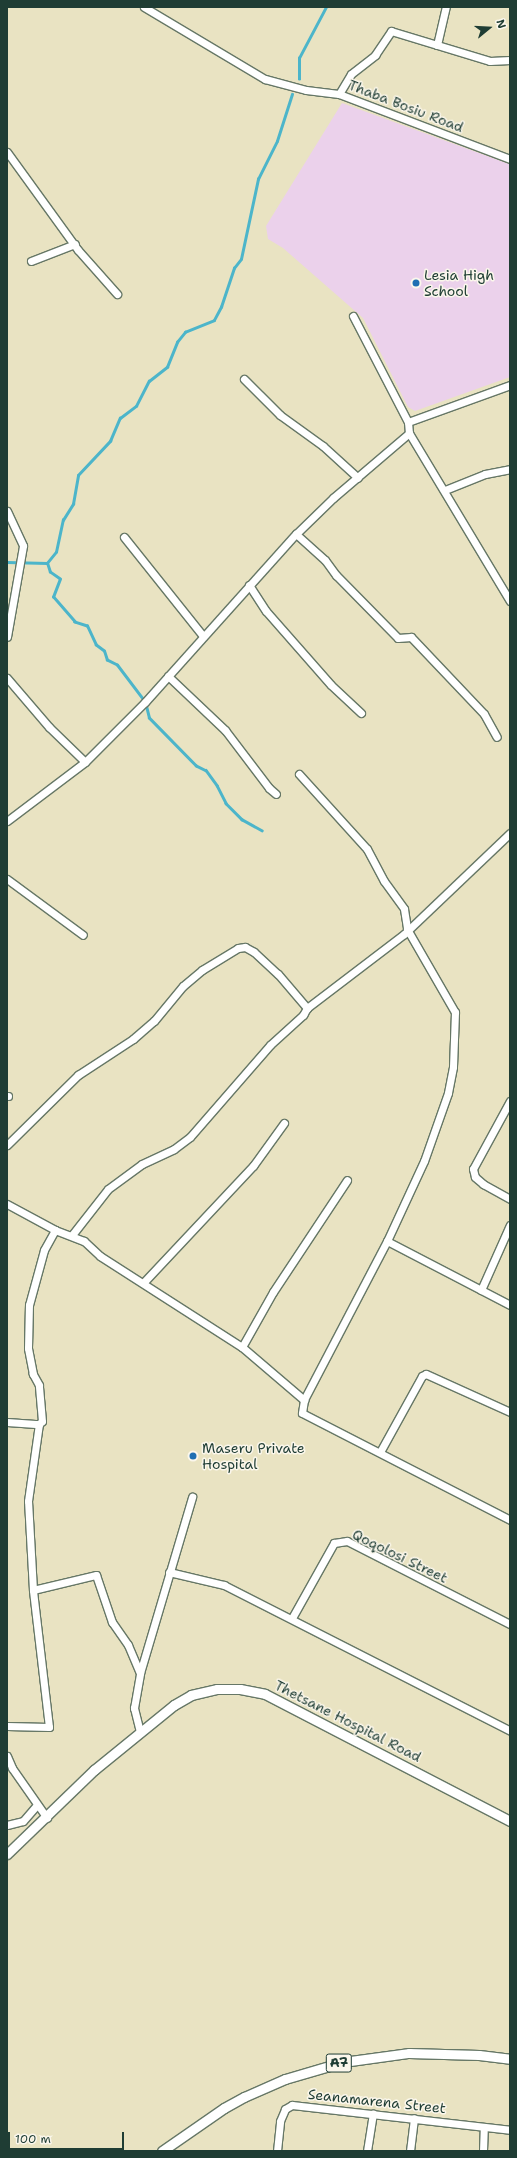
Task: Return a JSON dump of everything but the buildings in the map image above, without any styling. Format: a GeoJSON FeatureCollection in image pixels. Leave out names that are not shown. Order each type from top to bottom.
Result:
{"type":"FeatureCollection","features":[{"type":"Feature","properties":{"kind":"main road","name":"Thetsane Hospital Road"},"geometry":{"type":"LineString","coordinates":[[7,1854],[48,1818],[94,1770],[140,1732],[191,1695],[217,1688],[240,1689],[266,1694],[510,1821]]}},
{"type":"Feature","properties":{"kind":"main road","name":"A7"},"geometry":{"type":"LineString","coordinates":[[162,2151],[224,2108],[244,2097],[285,2079],[343,2062],[409,2053],[479,2055],[510,2059]]}},
{"type":"Feature","properties":{"kind":"street","name":"Thaba Bosiu Road"},"geometry":{"type":"LineString","coordinates":[[144,7],[265,78],[306,90],[339,94],[510,159]]}},
{"type":"Feature","properties":{"kind":"street"},"geometry":{"type":"LineString","coordinates":[[437,45],[446,7]]}},
{"type":"Feature","properties":{"kind":"street"},"geometry":{"type":"LineString","coordinates":[[339,94],[351,74],[375,55],[391,31],[490,61],[510,60]]}},
{"type":"Feature","properties":{"kind":"street"},"geometry":{"type":"LineString","coordinates":[[7,152],[103,281],[117,294]]}},
{"type":"Feature","properties":{"kind":"street"},"geometry":{"type":"LineString","coordinates":[[31,261],[75,244]]}},
{"type":"Feature","properties":{"kind":"street"},"geometry":{"type":"LineString","coordinates":[[354,316],[408,422],[409,433],[445,490],[510,601]]}},
{"type":"Feature","properties":{"kind":"street"},"geometry":{"type":"LineString","coordinates":[[244,379],[280,415],[323,446],[358,478]]}},
{"type":"Feature","properties":{"kind":"street"},"geometry":{"type":"LineString","coordinates":[[408,422],[510,385]]}},
{"type":"Feature","properties":{"kind":"street"},"geometry":{"type":"LineString","coordinates":[[7,822],[85,762],[168,676],[296,534],[409,433]]}},
{"type":"Feature","properties":{"kind":"street"},"geometry":{"type":"LineString","coordinates":[[445,490],[485,474],[510,469]]}},
{"type":"Feature","properties":{"kind":"street"},"geometry":{"type":"LineString","coordinates":[[7,511],[22,546],[7,637]]}},
{"type":"Feature","properties":{"kind":"street"},"geometry":{"type":"LineString","coordinates":[[296,534],[325,560],[336,575],[398,638],[411,637],[484,714],[497,737]]}},
{"type":"Feature","properties":{"kind":"street"},"geometry":{"type":"LineString","coordinates":[[124,537],[203,636]]}},
{"type":"Feature","properties":{"kind":"street"},"geometry":{"type":"LineString","coordinates":[[249,585],[266,611],[331,685],[361,713]]}},
{"type":"Feature","properties":{"kind":"street"},"geometry":{"type":"LineString","coordinates":[[168,676],[225,730],[269,788],[276,794]]}},
{"type":"Feature","properties":{"kind":"street"},"geometry":{"type":"LineString","coordinates":[[7,678],[50,727],[85,762]]}},
{"type":"Feature","properties":{"kind":"street"},"geometry":{"type":"LineString","coordinates":[[299,774],[367,849],[384,881],[404,909],[407,929],[455,1012],[453,1067],[448,1093],[424,1161],[387,1241],[304,1400],[302,1413],[510,1520]]}},
{"type":"Feature","properties":{"kind":"street"},"geometry":{"type":"LineString","coordinates":[[72,1235],[108,1189],[142,1164],[174,1149],[190,1137],[270,1045],[304,1015],[306,1008],[404,934],[407,929],[510,834]]}},
{"type":"Feature","properties":{"kind":"street"},"geometry":{"type":"LineString","coordinates":[[7,879],[83,935]]}},
{"type":"Feature","properties":{"kind":"street"},"geometry":{"type":"LineString","coordinates":[[7,1145],[78,1075],[133,1040],[154,1021],[183,986],[202,970],[238,948],[246,947],[254,952],[278,974],[306,1008]]}},
{"type":"Feature","properties":{"kind":"street"},"geometry":{"type":"LineString","coordinates":[[510,1101],[473,1170],[475,1177],[483,1184],[510,1199]]}},
{"type":"Feature","properties":{"kind":"street"},"geometry":{"type":"LineString","coordinates":[[143,1284],[253,1166],[284,1123]]}},
{"type":"Feature","properties":{"kind":"street"},"geometry":{"type":"LineString","coordinates":[[242,1347],[274,1292],[347,1180]]}},
{"type":"Feature","properties":{"kind":"street"},"geometry":{"type":"LineString","coordinates":[[7,1204],[55,1230],[72,1235],[84,1241],[100,1256],[242,1347],[304,1400]]}},
{"type":"Feature","properties":{"kind":"street"},"geometry":{"type":"LineString","coordinates":[[481,1290],[499,1245],[510,1225]]}},
{"type":"Feature","properties":{"kind":"street"},"geometry":{"type":"LineString","coordinates":[[7,1726],[49,1727],[33,1590],[28,1501],[39,1424],[42,1422],[39,1385],[34,1374],[28,1348],[29,1305],[44,1250],[55,1230]]}},
{"type":"Feature","properties":{"kind":"street"},"geometry":{"type":"LineString","coordinates":[[387,1241],[510,1305]]}},
{"type":"Feature","properties":{"kind":"street"},"geometry":{"type":"LineString","coordinates":[[380,1452],[422,1376],[426,1374],[510,1412]]}},
{"type":"Feature","properties":{"kind":"street"},"geometry":{"type":"LineString","coordinates":[[7,1422],[39,1424]]}},
{"type":"Feature","properties":{"kind":"street"},"geometry":{"type":"LineString","coordinates":[[140,1732],[134,1708],[140,1673],[192,1497]]}},
{"type":"Feature","properties":{"kind":"street","name":"Qoqolosi Street"},"geometry":{"type":"LineString","coordinates":[[292,1618],[334,1543],[347,1541],[510,1624]]}},
{"type":"Feature","properties":{"kind":"street"},"geometry":{"type":"LineString","coordinates":[[169,1572],[224,1585],[292,1618],[355,1653],[510,1731]]}},
{"type":"Feature","properties":{"kind":"street"},"geometry":{"type":"LineString","coordinates":[[33,1590],[96,1575],[112,1622],[128,1644],[140,1673]]}},
{"type":"Feature","properties":{"kind":"street"},"geometry":{"type":"LineString","coordinates":[[7,1756],[37,1805],[48,1818]]}},
{"type":"Feature","properties":{"kind":"street"},"geometry":{"type":"LineString","coordinates":[[7,1826],[22,1821],[37,1805]]}},
{"type":"Feature","properties":{"kind":"street","name":"Seanamarena Street"},"geometry":{"type":"LineString","coordinates":[[277,2151],[280,2121],[284,2109],[292,2105],[373,2113],[510,2130]]}},
{"type":"Feature","properties":{"kind":"street"},"geometry":{"type":"LineString","coordinates":[[367,2151],[373,2113]]}},
{"type":"Feature","properties":{"kind":"street"},"geometry":{"type":"LineString","coordinates":[[410,2151],[414,2118]]}},
{"type":"Feature","properties":{"kind":"street"},"geometry":{"type":"LineString","coordinates":[[483,2151],[484,2127]]}},
{"type":"Feature","properties":{"kind":"shaded area","name":"Lesia High School"},"geometry":{"type":"Polygon","coordinates":[[[342,103],[509,164],[510,377],[415,411],[408,407],[363,318],[283,248],[268,239],[266,226],[342,103]]]}},
{"type":"Feature","properties":{"kind":"waterway"},"geometry":{"type":"LineString","coordinates":[[299,79],[299,58],[326,7]]}},
{"type":"Feature","properties":{"kind":"waterway"},"geometry":{"type":"LineString","coordinates":[[262,831],[242,820],[226,804],[217,786],[206,771],[196,766],[149,718],[145,702],[117,665],[107,660],[104,651],[96,645],[87,626],[75,622],[53,597],[60,579],[50,572],[47,563],[56,552],[63,520],[73,504],[78,475],[110,441],[120,418],[136,406],[149,381],[167,367],[177,342],[185,332],[214,320],[221,307],[234,268],[241,259],[258,179],[277,141],[292,94]]}},
{"type":"Feature","properties":{"kind":"waterway"},"geometry":{"type":"LineString","coordinates":[[7,562],[47,563]]}},
{"type":"Feature","properties":{"kind":"place","name":"Lesia High School"},"geometry":{"type":"Point","coordinates":[416,283]}},
{"type":"Feature","properties":{"kind":"place","name":"Maseru Private Hospital"},"geometry":{"type":"Point","coordinates":[193,1456]}}]}
